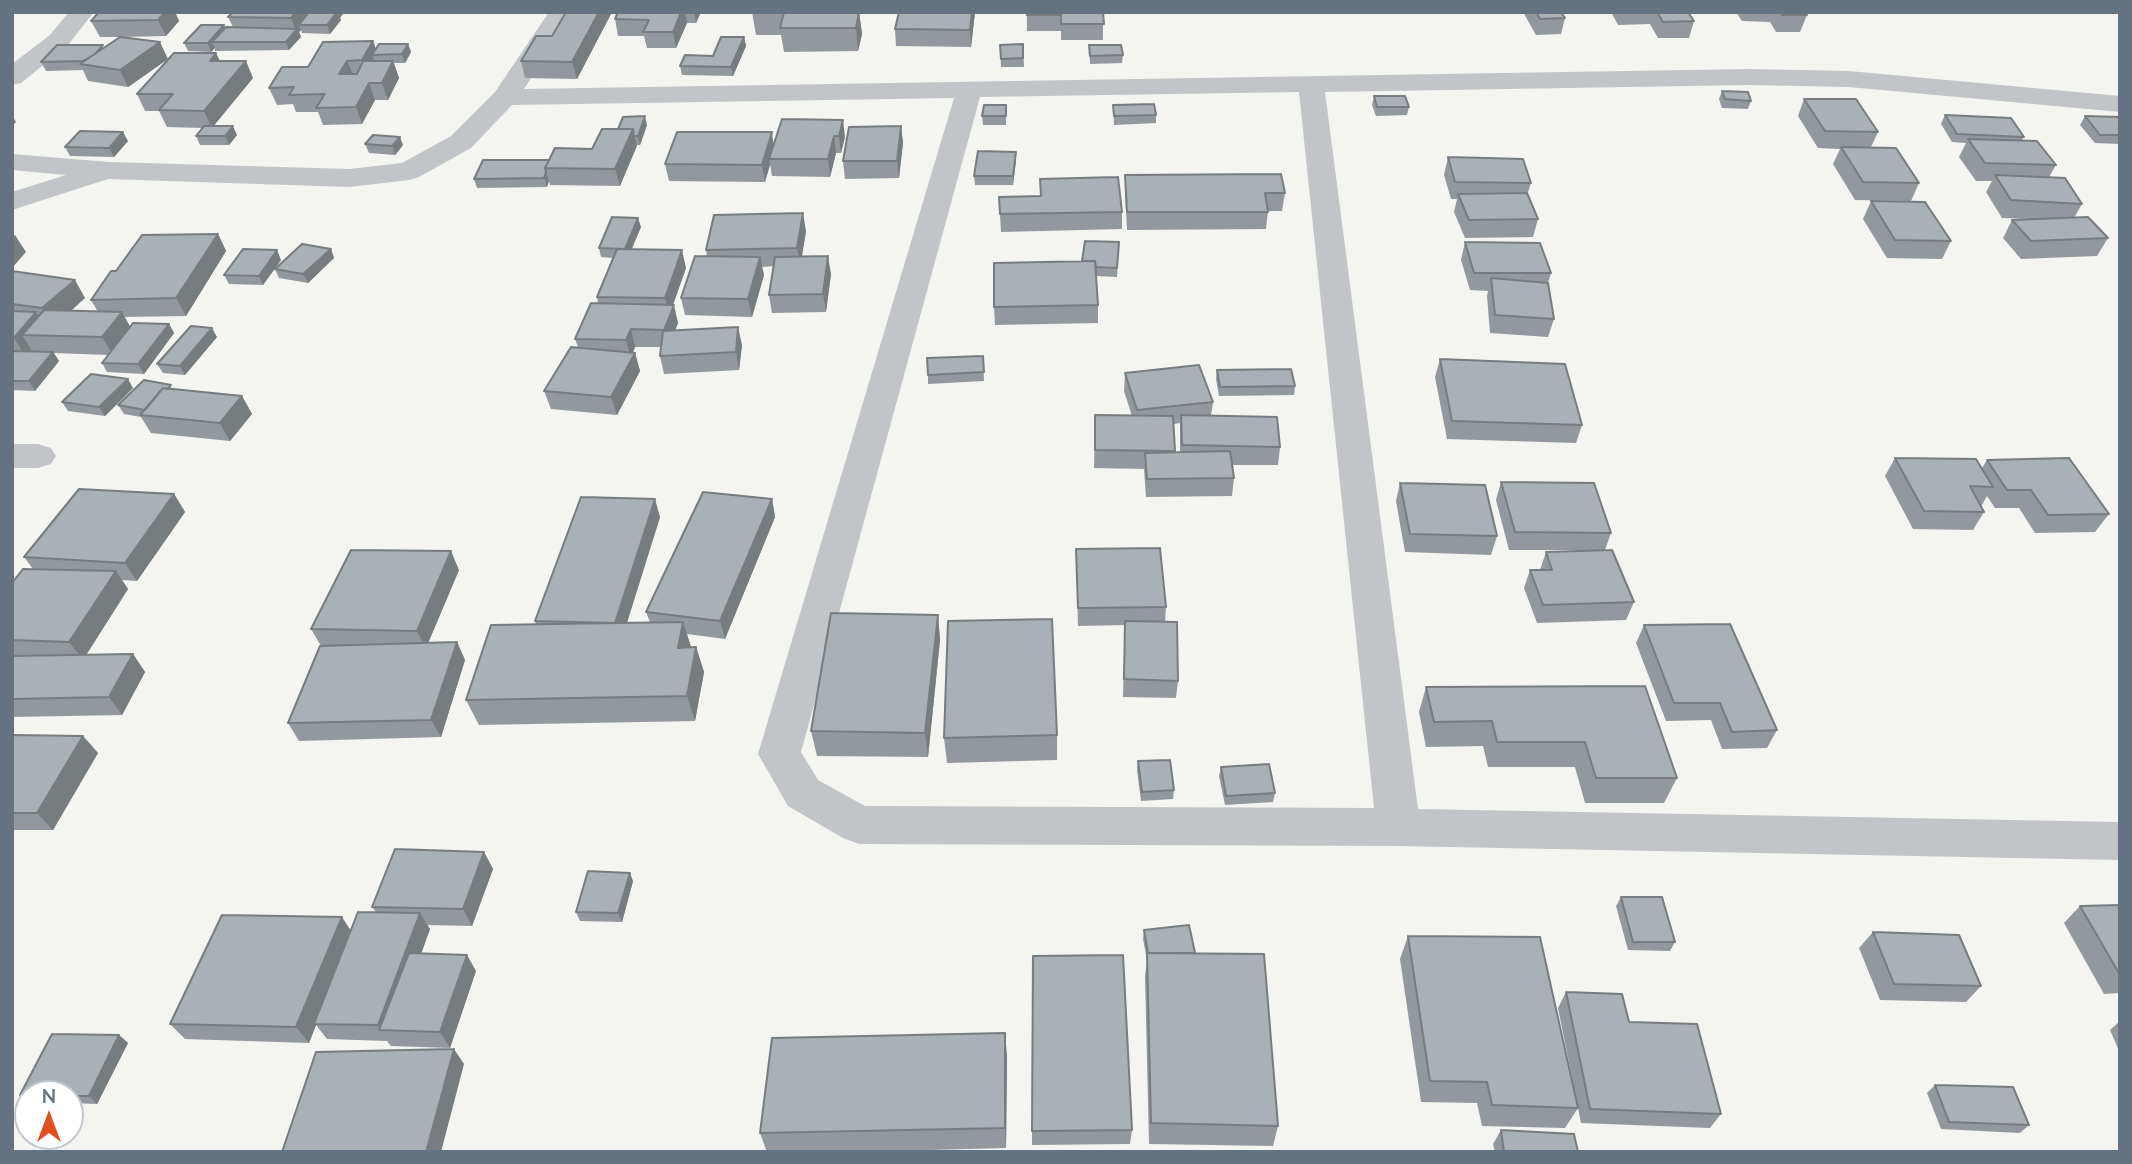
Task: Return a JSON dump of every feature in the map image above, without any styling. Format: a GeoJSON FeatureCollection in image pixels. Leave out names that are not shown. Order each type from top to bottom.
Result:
{"type":"FeatureCollection","features":[{"type":"Feature","properties":{"kind":"street"},"geometry":{"type":"LineString","coordinates":[[12,77],[59,40],[82,12]]}},
{"type":"Feature","properties":{"kind":"street"},"geometry":{"type":"LineString","coordinates":[[12,162],[109,171],[349,178],[409,171],[461,142],[505,97],[561,12]]}},
{"type":"Feature","properties":{"kind":"street"},"geometry":{"type":"LineString","coordinates":[[505,97],[1749,77],[1849,79],[2120,104]]}},
{"type":"Feature","properties":{"kind":"street"},"geometry":{"type":"LineString","coordinates":[[1311,84],[1398,827]]}},
{"type":"Feature","properties":{"kind":"street"},"geometry":{"type":"LineString","coordinates":[[969,90],[779,754],[803,793],[859,825],[1398,827],[2120,841]]}},
{"type":"Feature","properties":{"kind":"street"},"geometry":{"type":"LineString","coordinates":[[12,201],[109,171]]}},
{"type":"Feature","properties":{"kind":"building"},"geometry":{"type":"Polygon","coordinates":[[[99,12],[165,12],[158,20],[91,21],[99,12]]]}},
{"type":"Feature","properties":{"kind":"building"},"geometry":{"type":"Polygon","coordinates":[[[233,12],[295,12],[291,18],[228,17],[233,12]]]}},
{"type":"Feature","properties":{"kind":"building"},"geometry":{"type":"Polygon","coordinates":[[[309,12],[337,12],[327,25],[299,25],[309,12]]]}},
{"type":"Feature","properties":{"kind":"building"},"geometry":{"type":"Polygon","coordinates":[[[566,12],[599,12],[572,62],[521,61],[536,36],[552,36],[566,12]]]}},
{"type":"Feature","properties":{"kind":"building"},"geometry":{"type":"Polygon","coordinates":[[[618,12],[681,12],[673,32],[643,32],[649,20],[615,19],[618,12]]]}},
{"type":"Feature","properties":{"kind":"building"},"geometry":{"type":"Polygon","coordinates":[[[784,12],[859,12],[856,28],[780,28],[784,12]]]}},
{"type":"Feature","properties":{"kind":"building"},"geometry":{"type":"Polygon","coordinates":[[[899,12],[972,12],[970,30],[895,29],[899,12]]]}},
{"type":"Feature","properties":{"kind":"building"},"geometry":{"type":"Polygon","coordinates":[[[1027,12],[1103,12],[1104,24],[1061,24],[1061,15],[1027,15],[1027,12]]]}},
{"type":"Feature","properties":{"kind":"building"},"geometry":{"type":"Polygon","coordinates":[[[1536,12],[1561,12],[1565,18],[1540,19],[1536,12]]]}},
{"type":"Feature","properties":{"kind":"building"},"geometry":{"type":"Polygon","coordinates":[[[1657,12],[1688,12],[1694,21],[1663,22],[1657,12]]]}},
{"type":"Feature","properties":{"kind":"building"},"geometry":{"type":"Polygon","coordinates":[[[1780,12],[1804,12],[1807,15],[1782,15],[1780,12]]]}},
{"type":"Feature","properties":{"kind":"building"},"geometry":{"type":"Polygon","coordinates":[[[201,25],[224,25],[208,43],[184,43],[201,25]]]}},
{"type":"Feature","properties":{"kind":"building"},"geometry":{"type":"Polygon","coordinates":[[[226,27],[297,29],[286,42],[212,42],[226,27]]]}},
{"type":"Feature","properties":{"kind":"building"},"geometry":{"type":"Polygon","coordinates":[[[120,37],[160,42],[120,70],[80,64],[120,37]]]}},
{"type":"Feature","properties":{"kind":"building"},"geometry":{"type":"Polygon","coordinates":[[[721,37],[744,37],[731,67],[680,66],[685,55],[713,56],[721,37]]]}},
{"type":"Feature","properties":{"kind":"building"},"geometry":{"type":"Polygon","coordinates":[[[373,41],[362,60],[347,61],[339,74],[357,74],[363,61],[393,61],[382,83],[369,83],[356,107],[316,108],[325,94],[289,95],[294,87],[269,88],[282,67],[308,67],[323,42],[373,41]]]}},
{"type":"Feature","properties":{"kind":"building"},"geometry":{"type":"Polygon","coordinates":[[[379,44],[408,44],[402,54],[372,55],[379,44]]]}},
{"type":"Feature","properties":{"kind":"building"},"geometry":{"type":"Polygon","coordinates":[[[1023,44],[1023,58],[1001,59],[1000,45],[1023,44]]]}},
{"type":"Feature","properties":{"kind":"building"},"geometry":{"type":"Polygon","coordinates":[[[57,45],[103,45],[83,61],[41,62],[57,45]]]}},
{"type":"Feature","properties":{"kind":"building"},"geometry":{"type":"Polygon","coordinates":[[[1089,45],[1121,45],[1123,55],[1090,56],[1089,45]]]}},
{"type":"Feature","properties":{"kind":"building"},"geometry":{"type":"Polygon","coordinates":[[[174,53],[216,53],[210,61],[246,61],[204,111],[159,110],[173,94],[137,94],[174,53]]]}},
{"type":"Feature","properties":{"kind":"building"},"geometry":{"type":"Polygon","coordinates":[[[1722,91],[1748,92],[1751,101],[1725,99],[1722,91]]]}},
{"type":"Feature","properties":{"kind":"building"},"geometry":{"type":"Polygon","coordinates":[[[1374,96],[1405,96],[1409,107],[1377,107],[1374,96]]]}},
{"type":"Feature","properties":{"kind":"building"},"geometry":{"type":"Polygon","coordinates":[[[1804,99],[1856,99],[1878,132],[1825,131],[1804,99]]]}},
{"type":"Feature","properties":{"kind":"building"},"geometry":{"type":"Polygon","coordinates":[[[1154,104],[1156,115],[1114,116],[1113,105],[1154,104]]]}},
{"type":"Feature","properties":{"kind":"building"},"geometry":{"type":"Polygon","coordinates":[[[984,105],[1006,105],[1006,116],[982,116],[984,105]]]}},
{"type":"Feature","properties":{"kind":"building"},"geometry":{"type":"Polygon","coordinates":[[[1945,115],[2011,118],[2024,137],[1957,134],[1945,115]]]}},
{"type":"Feature","properties":{"kind":"building"},"geometry":{"type":"Polygon","coordinates":[[[645,116],[638,136],[634,136],[633,129],[618,129],[623,117],[645,116]]]}},
{"type":"Feature","properties":{"kind":"building"},"geometry":{"type":"Polygon","coordinates":[[[2085,116],[2120,117],[2120,135],[2100,135],[2085,116]]]}},
{"type":"Feature","properties":{"kind":"building"},"geometry":{"type":"Polygon","coordinates":[[[782,119],[843,120],[839,136],[834,136],[828,159],[769,159],[782,119]]]}},
{"type":"Feature","properties":{"kind":"building"},"geometry":{"type":"Polygon","coordinates":[[[204,126],[233,126],[225,136],[196,136],[204,126]]]}},
{"type":"Feature","properties":{"kind":"building"},"geometry":{"type":"Polygon","coordinates":[[[901,126],[897,161],[843,161],[849,127],[901,126]]]}},
{"type":"Feature","properties":{"kind":"building"},"geometry":{"type":"Polygon","coordinates":[[[602,129],[633,129],[615,169],[545,168],[555,148],[592,149],[602,129]]]}},
{"type":"Feature","properties":{"kind":"building"},"geometry":{"type":"Polygon","coordinates":[[[80,131],[123,132],[109,148],[65,147],[80,131]]]}},
{"type":"Feature","properties":{"kind":"building"},"geometry":{"type":"Polygon","coordinates":[[[677,132],[772,132],[762,165],[665,164],[677,132]]]}},
{"type":"Feature","properties":{"kind":"building"},"geometry":{"type":"Polygon","coordinates":[[[373,135],[400,137],[392,146],[365,144],[373,135]]]}},
{"type":"Feature","properties":{"kind":"building"},"geometry":{"type":"Polygon","coordinates":[[[1968,139],[2037,141],[2056,165],[1985,163],[1968,139]]]}},
{"type":"Feature","properties":{"kind":"building"},"geometry":{"type":"Polygon","coordinates":[[[1841,147],[1896,148],[1919,183],[1863,182],[1841,147]]]}},
{"type":"Feature","properties":{"kind":"building"},"geometry":{"type":"Polygon","coordinates":[[[978,151],[1016,152],[1013,176],[974,176],[978,151]]]}},
{"type":"Feature","properties":{"kind":"building"},"geometry":{"type":"Polygon","coordinates":[[[1448,157],[1523,159],[1531,183],[1455,182],[1448,157]]]}},
{"type":"Feature","properties":{"kind":"building"},"geometry":{"type":"Polygon","coordinates":[[[483,160],[549,160],[544,178],[474,179],[483,160]]]}},
{"type":"Feature","properties":{"kind":"building"},"geometry":{"type":"Polygon","coordinates":[[[1281,174],[1285,193],[1265,193],[1268,212],[1127,212],[1125,175],[1281,174]]]}},
{"type":"Feature","properties":{"kind":"building"},"geometry":{"type":"Polygon","coordinates":[[[1995,175],[2065,178],[2082,204],[2011,200],[1995,175]]]}},
{"type":"Feature","properties":{"kind":"building"},"geometry":{"type":"Polygon","coordinates":[[[1118,177],[1122,212],[1000,214],[999,197],[1041,196],[1040,179],[1118,177]]]}},
{"type":"Feature","properties":{"kind":"building"},"geometry":{"type":"Polygon","coordinates":[[[1527,193],[1538,219],[1469,220],[1458,194],[1527,193]]]}},
{"type":"Feature","properties":{"kind":"building"},"geometry":{"type":"Polygon","coordinates":[[[1871,201],[1925,202],[1951,241],[1895,240],[1871,201]]]}},
{"type":"Feature","properties":{"kind":"building"},"geometry":{"type":"Polygon","coordinates":[[[803,213],[797,248],[706,250],[714,215],[803,213]]]}},
{"type":"Feature","properties":{"kind":"building"},"geometry":{"type":"Polygon","coordinates":[[[612,217],[638,218],[625,249],[599,248],[612,217]]]}},
{"type":"Feature","properties":{"kind":"building"},"geometry":{"type":"Polygon","coordinates":[[[2088,217],[2108,238],[2031,241],[2012,220],[2088,217]]]}},
{"type":"Feature","properties":{"kind":"building"},"geometry":{"type":"Polygon","coordinates":[[[218,234],[176,298],[91,300],[111,271],[116,271],[142,235],[218,234]]]}},
{"type":"Feature","properties":{"kind":"building"},"geometry":{"type":"Polygon","coordinates":[[[1085,241],[1119,242],[1117,268],[1096,267],[1095,261],[1082,261],[1085,241]]]}},
{"type":"Feature","properties":{"kind":"building"},"geometry":{"type":"Polygon","coordinates":[[[1465,242],[1540,243],[1551,273],[1474,273],[1465,242]]]}},
{"type":"Feature","properties":{"kind":"building"},"geometry":{"type":"Polygon","coordinates":[[[302,244],[331,249],[303,274],[275,269],[302,244]]]}},
{"type":"Feature","properties":{"kind":"building"},"geometry":{"type":"Polygon","coordinates":[[[243,249],[277,250],[259,276],[224,275],[243,249]]]}},
{"type":"Feature","properties":{"kind":"building"},"geometry":{"type":"Polygon","coordinates":[[[617,249],[682,250],[665,298],[597,297],[617,249]]]}},
{"type":"Feature","properties":{"kind":"building"},"geometry":{"type":"Polygon","coordinates":[[[695,256],[760,257],[748,299],[681,298],[695,256]]]}},
{"type":"Feature","properties":{"kind":"building"},"geometry":{"type":"Polygon","coordinates":[[[828,256],[823,294],[769,295],[775,257],[828,256]]]}},
{"type":"Feature","properties":{"kind":"building"},"geometry":{"type":"Polygon","coordinates":[[[1095,261],[1098,305],[994,307],[994,263],[1095,261]]]}},
{"type":"Feature","properties":{"kind":"building"},"geometry":{"type":"Polygon","coordinates":[[[12,271],[75,280],[42,308],[12,304],[12,271]]]}},
{"type":"Feature","properties":{"kind":"building"},"geometry":{"type":"Polygon","coordinates":[[[1491,278],[1548,283],[1554,319],[1495,315],[1491,278]]]}},
{"type":"Feature","properties":{"kind":"building"},"geometry":{"type":"Polygon","coordinates":[[[591,303],[674,305],[664,330],[631,329],[626,340],[575,339],[591,303]]]}},
{"type":"Feature","properties":{"kind":"building"},"geometry":{"type":"Polygon","coordinates":[[[44,310],[122,312],[102,337],[22,335],[44,310]]]}},
{"type":"Feature","properties":{"kind":"building"},"geometry":{"type":"Polygon","coordinates":[[[12,311],[36,312],[14,338],[12,337],[12,311]]]}},
{"type":"Feature","properties":{"kind":"building"},"geometry":{"type":"Polygon","coordinates":[[[133,323],[169,324],[138,364],[102,363],[133,323]]]}},
{"type":"Feature","properties":{"kind":"building"},"geometry":{"type":"Polygon","coordinates":[[[191,326],[212,328],[180,366],[157,364],[191,326]]]}},
{"type":"Feature","properties":{"kind":"building"},"geometry":{"type":"Polygon","coordinates":[[[738,327],[736,352],[660,356],[663,331],[738,327]]]}},
{"type":"Feature","properties":{"kind":"building"},"geometry":{"type":"Polygon","coordinates":[[[571,347],[635,353],[611,397],[544,391],[571,347]]]}},
{"type":"Feature","properties":{"kind":"building"},"geometry":{"type":"Polygon","coordinates":[[[14,351],[53,352],[29,381],[12,381],[14,351]]]}},
{"type":"Feature","properties":{"kind":"building"},"geometry":{"type":"Polygon","coordinates":[[[983,356],[984,372],[928,375],[927,358],[983,356]]]}},
{"type":"Feature","properties":{"kind":"building"},"geometry":{"type":"Polygon","coordinates":[[[1440,359],[1565,364],[1582,425],[1452,421],[1440,359]]]}},
{"type":"Feature","properties":{"kind":"building"},"geometry":{"type":"Polygon","coordinates":[[[1199,365],[1213,402],[1137,410],[1125,373],[1199,365]]]}},
{"type":"Feature","properties":{"kind":"building"},"geometry":{"type":"Polygon","coordinates":[[[1291,369],[1295,386],[1220,387],[1217,370],[1291,369]]]}},
{"type":"Feature","properties":{"kind":"building"},"geometry":{"type":"Polygon","coordinates":[[[91,374],[128,379],[99,407],[62,402],[91,374]]]}},
{"type":"Feature","properties":{"kind":"building"},"geometry":{"type":"Polygon","coordinates":[[[144,380],[171,385],[168,389],[163,388],[145,410],[118,405],[144,380]]]}},
{"type":"Feature","properties":{"kind":"building"},"geometry":{"type":"Polygon","coordinates":[[[163,388],[242,396],[220,423],[140,415],[163,388]]]}},
{"type":"Feature","properties":{"kind":"building"},"geometry":{"type":"Polygon","coordinates":[[[1095,415],[1173,416],[1175,451],[1095,450],[1095,415]]]}},
{"type":"Feature","properties":{"kind":"building"},"geometry":{"type":"Polygon","coordinates":[[[1181,415],[1277,417],[1280,447],[1182,445],[1181,415]]]}},
{"type":"Feature","properties":{"kind":"building"},"geometry":{"type":"Polygon","coordinates":[[[1230,451],[1234,478],[1147,479],[1145,453],[1230,451]]]}},
{"type":"Feature","properties":{"kind":"building"},"geometry":{"type":"Polygon","coordinates":[[[1895,458],[1976,459],[1993,487],[1970,486],[1984,512],[1924,511],[1895,458]]]}},
{"type":"Feature","properties":{"kind":"building"},"geometry":{"type":"Polygon","coordinates":[[[2069,458],[2109,514],[2048,515],[2031,490],[2007,490],[1987,460],[2069,458]]]}},
{"type":"Feature","properties":{"kind":"building"},"geometry":{"type":"Polygon","coordinates":[[[1501,482],[1594,483],[1611,533],[1515,532],[1501,482]]]}},
{"type":"Feature","properties":{"kind":"building"},"geometry":{"type":"Polygon","coordinates":[[[1400,483],[1485,485],[1497,536],[1410,534],[1400,483]]]}},
{"type":"Feature","properties":{"kind":"building"},"geometry":{"type":"Polygon","coordinates":[[[79,489],[174,494],[125,563],[24,557],[79,489]]]}},
{"type":"Feature","properties":{"kind":"building"},"geometry":{"type":"Polygon","coordinates":[[[703,492],[772,499],[720,621],[646,612],[703,492]]]}},
{"type":"Feature","properties":{"kind":"building"},"geometry":{"type":"Polygon","coordinates":[[[581,497],[655,499],[615,623],[535,621],[581,497]]]}},
{"type":"Feature","properties":{"kind":"building"},"geometry":{"type":"Polygon","coordinates":[[[1160,548],[1166,607],[1078,608],[1076,549],[1160,548]]]}},
{"type":"Feature","properties":{"kind":"building"},"geometry":{"type":"Polygon","coordinates":[[[351,550],[451,551],[417,631],[311,629],[351,550]]]}},
{"type":"Feature","properties":{"kind":"building"},"geometry":{"type":"Polygon","coordinates":[[[1612,550],[1634,602],[1543,605],[1530,570],[1552,570],[1546,552],[1612,550]]]}},
{"type":"Feature","properties":{"kind":"building"},"geometry":{"type":"Polygon","coordinates":[[[23,569],[116,571],[69,642],[12,640],[12,583],[23,569]]]}},
{"type":"Feature","properties":{"kind":"building"},"geometry":{"type":"Polygon","coordinates":[[[831,613],[938,615],[925,733],[811,731],[831,613]]]}},
{"type":"Feature","properties":{"kind":"building"},"geometry":{"type":"Polygon","coordinates":[[[1052,619],[1057,735],[944,738],[948,621],[1052,619]]]}},
{"type":"Feature","properties":{"kind":"building"},"geometry":{"type":"Polygon","coordinates":[[[1125,621],[1177,622],[1178,681],[1124,679],[1125,621]]]}},
{"type":"Feature","properties":{"kind":"building"},"geometry":{"type":"Polygon","coordinates":[[[683,622],[678,648],[696,647],[687,696],[466,700],[491,625],[683,622]]]}},
{"type":"Feature","properties":{"kind":"building"},"geometry":{"type":"Polygon","coordinates":[[[1730,624],[1777,730],[1732,732],[1720,703],[1674,703],[1644,625],[1730,624]]]}},
{"type":"Feature","properties":{"kind":"building"},"geometry":{"type":"Polygon","coordinates":[[[457,642],[431,720],[288,723],[320,646],[457,642]]]}},
{"type":"Feature","properties":{"kind":"building"},"geometry":{"type":"Polygon","coordinates":[[[133,654],[109,697],[12,699],[12,656],[133,654]]]}},
{"type":"Feature","properties":{"kind":"building"},"geometry":{"type":"Polygon","coordinates":[[[1645,686],[1677,778],[1596,778],[1585,742],[1497,742],[1492,721],[1434,722],[1426,687],[1645,686]]]}},
{"type":"Feature","properties":{"kind":"building"},"geometry":{"type":"Polygon","coordinates":[[[12,735],[83,736],[37,813],[12,813],[12,735]]]}},
{"type":"Feature","properties":{"kind":"building"},"geometry":{"type":"Polygon","coordinates":[[[1170,760],[1174,790],[1142,792],[1138,761],[1170,760]]]}},
{"type":"Feature","properties":{"kind":"building"},"geometry":{"type":"Polygon","coordinates":[[[1269,764],[1275,793],[1226,796],[1221,767],[1269,764]]]}},
{"type":"Feature","properties":{"kind":"building"},"geometry":{"type":"Polygon","coordinates":[[[395,849],[484,852],[463,909],[372,907],[395,849]]]}},
{"type":"Feature","properties":{"kind":"building"},"geometry":{"type":"Polygon","coordinates":[[[588,871],[630,873],[618,913],[576,912],[588,871]]]}},
{"type":"Feature","properties":{"kind":"building"},"geometry":{"type":"Polygon","coordinates":[[[1621,897],[1662,897],[1675,942],[1633,942],[1621,897]]]}},
{"type":"Feature","properties":{"kind":"building"},"geometry":{"type":"Polygon","coordinates":[[[2120,905],[2120,975],[2080,906],[2120,905]]]}},
{"type":"Feature","properties":{"kind":"building"},"geometry":{"type":"Polygon","coordinates":[[[358,912],[420,913],[378,1025],[314,1024],[358,912]]]}},
{"type":"Feature","properties":{"kind":"building"},"geometry":{"type":"Polygon","coordinates":[[[222,915],[342,917],[296,1027],[170,1024],[222,915]]]}},
{"type":"Feature","properties":{"kind":"building"},"geometry":{"type":"Polygon","coordinates":[[[1189,925],[1195,953],[1148,953],[1144,930],[1189,925]]]}},
{"type":"Feature","properties":{"kind":"building"},"geometry":{"type":"Polygon","coordinates":[[[1873,932],[1959,935],[1981,986],[1894,984],[1873,932]]]}},
{"type":"Feature","properties":{"kind":"building"},"geometry":{"type":"Polygon","coordinates":[[[1408,936],[1540,937],[1578,1108],[1492,1105],[1487,1082],[1430,1081],[1408,936]]]}},
{"type":"Feature","properties":{"kind":"building"},"geometry":{"type":"Polygon","coordinates":[[[409,953],[467,955],[440,1032],[379,1030],[409,953]]]}},
{"type":"Feature","properties":{"kind":"building"},"geometry":{"type":"Polygon","coordinates":[[[1147,953],[1264,954],[1278,1126],[1151,1123],[1147,953]]]}},
{"type":"Feature","properties":{"kind":"building"},"geometry":{"type":"Polygon","coordinates":[[[1123,955],[1132,1130],[1032,1131],[1033,956],[1123,955]]]}},
{"type":"Feature","properties":{"kind":"building"},"geometry":{"type":"Polygon","coordinates":[[[1566,992],[1622,994],[1629,1022],[1697,1024],[1721,1114],[1590,1109],[1566,992]]]}},
{"type":"Feature","properties":{"kind":"building"},"geometry":{"type":"Polygon","coordinates":[[[1005,1033],[1005,1128],[760,1133],[772,1038],[1005,1033]]]}},
{"type":"Feature","properties":{"kind":"building"},"geometry":{"type":"Polygon","coordinates":[[[52,1034],[119,1035],[89,1096],[84,1096],[84,1080],[28,1080],[52,1034]]]}},
{"type":"Feature","properties":{"kind":"building"},"geometry":{"type":"Polygon","coordinates":[[[454,1049],[426,1152],[282,1152],[316,1052],[454,1049]]]}},
{"type":"Feature","properties":{"kind":"building"},"geometry":{"type":"Polygon","coordinates":[[[1935,1085],[2013,1087],[2029,1125],[1949,1122],[1935,1085]]]}},
{"type":"Feature","properties":{"kind":"building"},"geometry":{"type":"Polygon","coordinates":[[[1501,1130],[1574,1134],[1578,1152],[1504,1152],[1501,1130]]]}}]}
